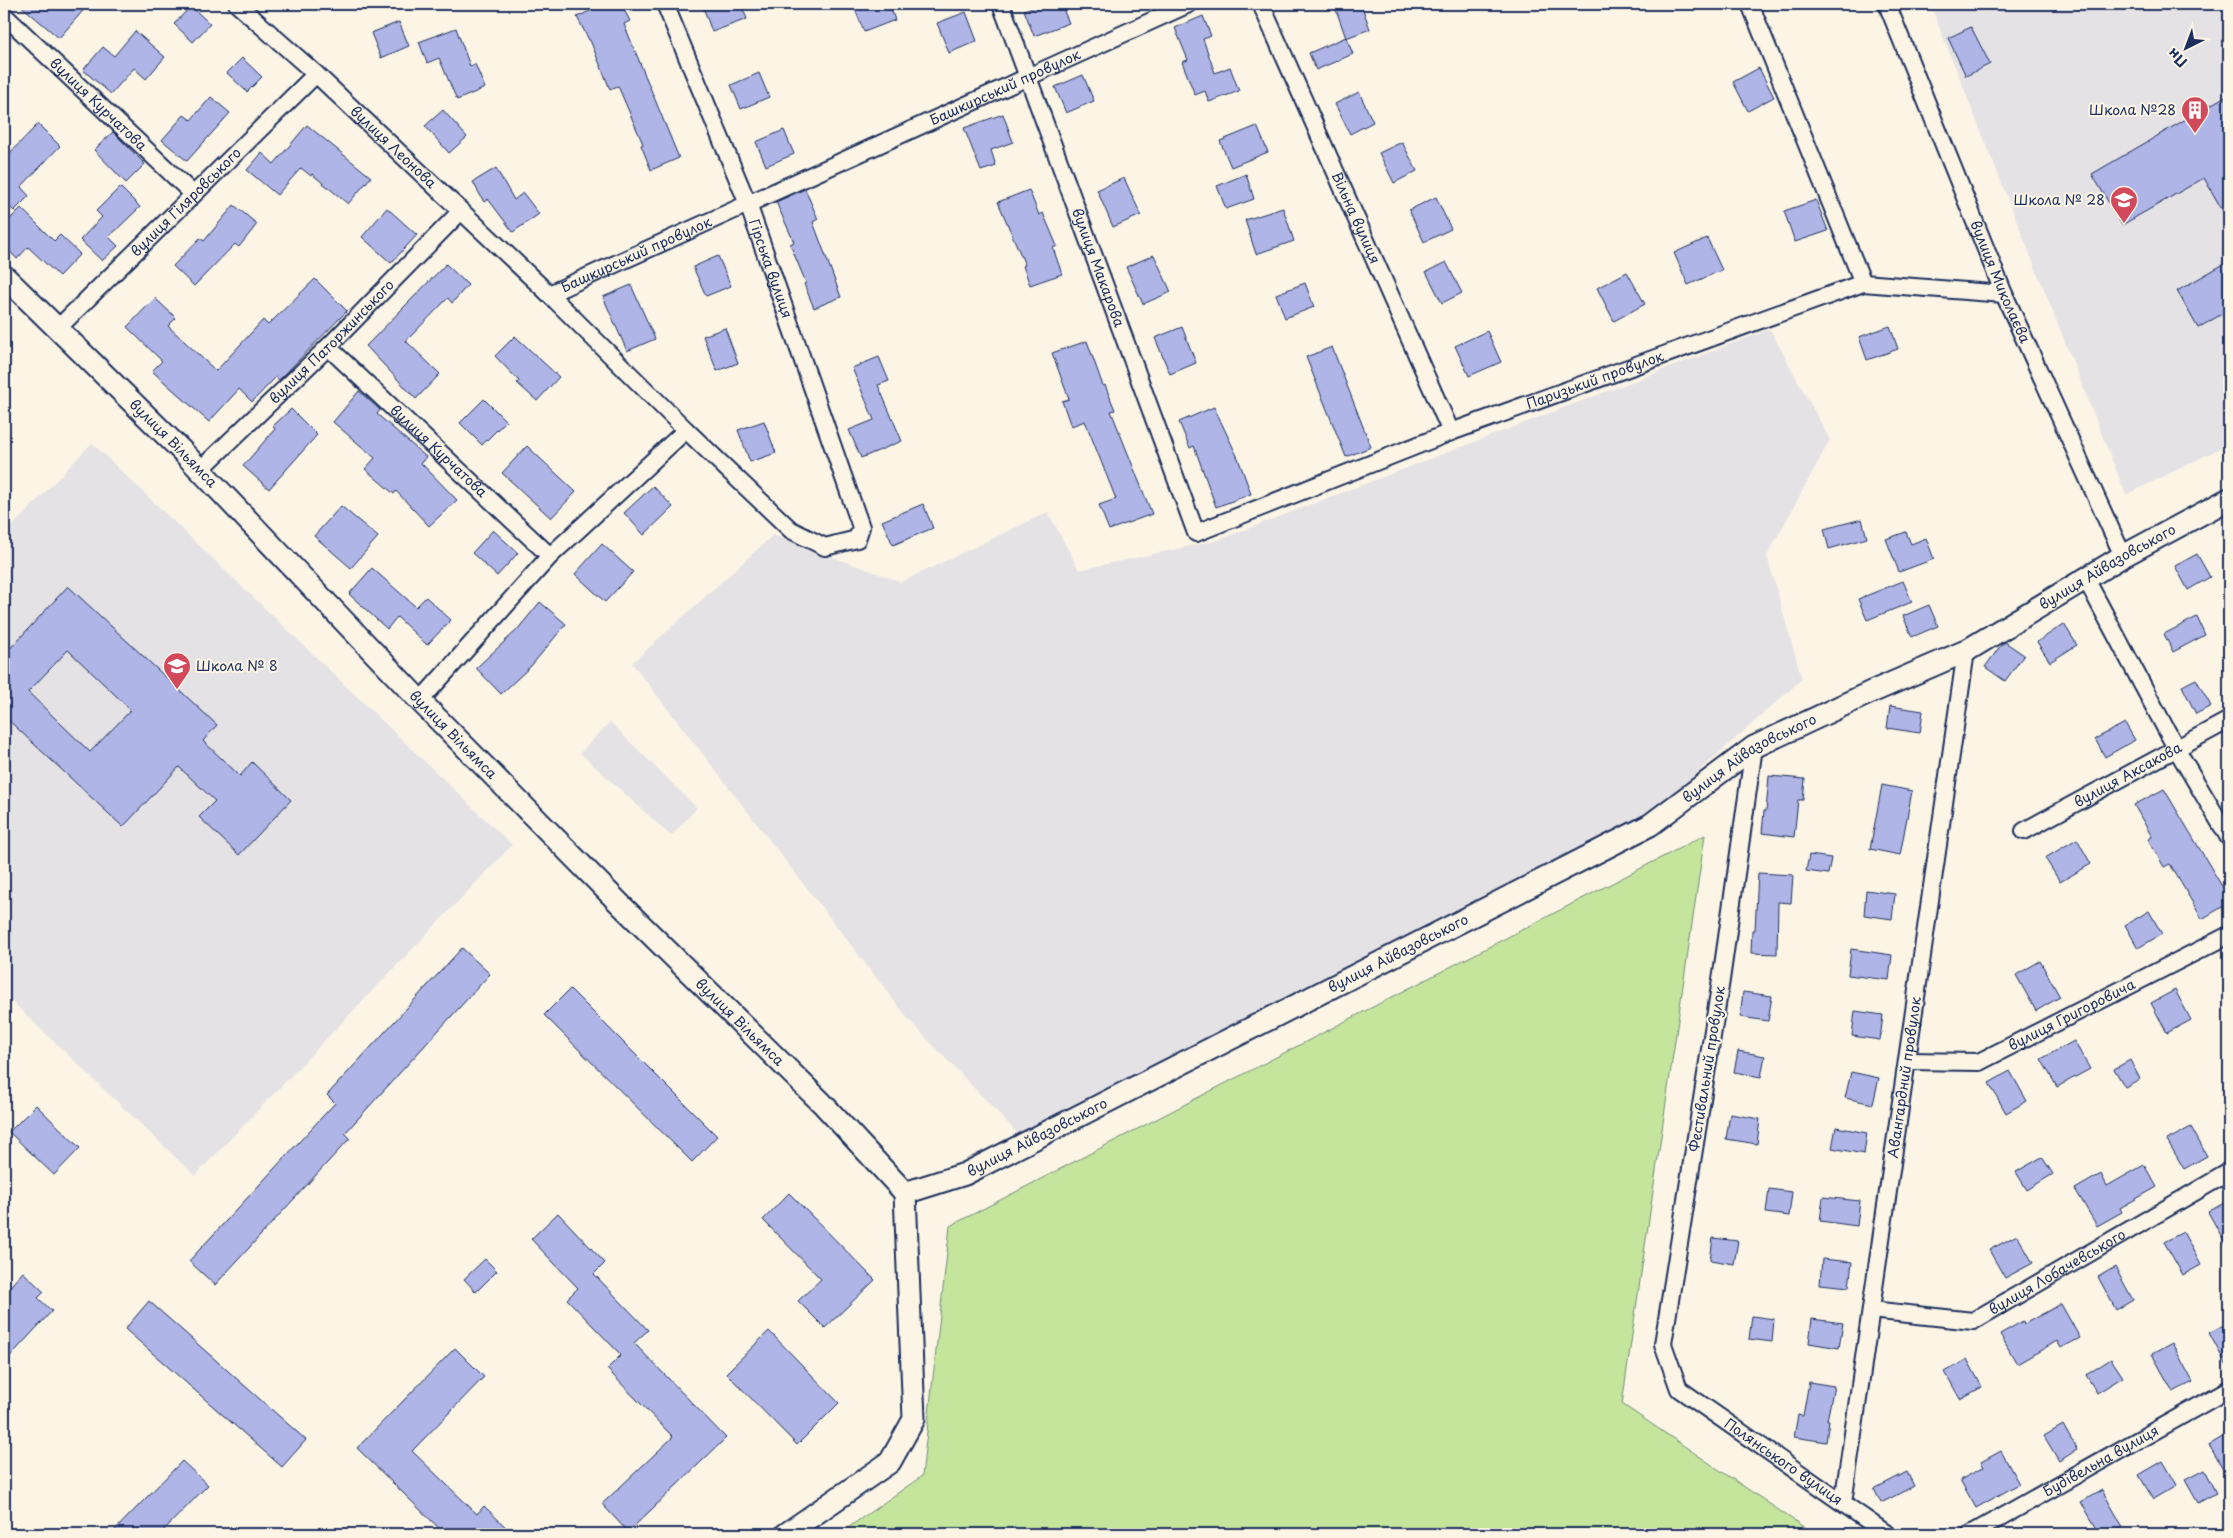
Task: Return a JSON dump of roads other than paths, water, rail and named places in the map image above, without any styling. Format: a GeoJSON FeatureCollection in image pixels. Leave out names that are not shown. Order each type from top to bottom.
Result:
{"type":"FeatureCollection","features":[{"type":"Feature","properties":{"kind":"street","name":"вулиця Леонова"},"geometry":{"type":"LineString","coordinates":[[237,4],[316,74],[549,294]]}},
{"type":"Feature","properties":{"kind":"street","name":"Гірська вулиця"},"geometry":{"type":"LineString","coordinates":[[665,4],[748,204],[861,527],[857,539]]}},
{"type":"Feature","properties":{"kind":"street","name":"вулиця Макарова"},"geometry":{"type":"LineString","coordinates":[[1000,4],[1196,533]]}},
{"type":"Feature","properties":{"kind":"street","name":"Башкирський провулок"},"geometry":{"type":"LineString","coordinates":[[857,539],[825,547],[791,530],[686,430],[549,294],[1027,76],[1166,8],[1189,4]]}},
{"type":"Feature","properties":{"kind":"street","name":"Вільна вулиця"},"geometry":{"type":"LineString","coordinates":[[1261,4],[1451,432]]}},
{"type":"Feature","properties":{"kind":"street"},"geometry":{"type":"LineString","coordinates":[[1750,4],[1863,283]]}},
{"type":"Feature","properties":{"kind":"street","name":"вулиця Миколаєва"},"geometry":{"type":"LineString","coordinates":[[1887,4],[2004,294],[2123,556]]}},
{"type":"Feature","properties":{"kind":"street","name":"вулиця Курчатова"},"geometry":{"type":"LineString","coordinates":[[4,15],[193,194]]}},
{"type":"Feature","properties":{"kind":"street","name":"вулиця Гіляровського"},"geometry":{"type":"LineString","coordinates":[[57,329],[316,74]]}},
{"type":"Feature","properties":{"kind":"street","name":"вулиця Паторжинського"},"geometry":{"type":"LineString","coordinates":[[200,470],[328,347],[461,211]]}},
{"type":"Feature","properties":{"kind":"street","name":"вулиця Вільямса"},"geometry":{"type":"LineString","coordinates":[[4,276],[200,470],[420,701],[622,906],[822,1103],[905,1192]]}},
{"type":"Feature","properties":{"kind":"street","name":"Паризький провулок"},"geometry":{"type":"LineString","coordinates":[[1196,533],[1451,432],[1863,283],[2004,294]]}},
{"type":"Feature","properties":{"kind":"street","name":"вулиця Курчатова"},"geometry":{"type":"LineString","coordinates":[[328,347],[550,556]]}},
{"type":"Feature","properties":{"kind":"street"},"geometry":{"type":"LineString","coordinates":[[420,701],[550,556],[686,430]]}},
{"type":"Feature","properties":{"kind":"street","name":"вулиця Айвазовського"},"geometry":{"type":"LineString","coordinates":[[905,1192],[965,1174],[1650,825],[1754,747],[1966,651],[2123,556],[2229,499]]}},
{"type":"Feature","properties":{"kind":"street"},"geometry":{"type":"LineString","coordinates":[[2086,579],[2176,748],[2229,838]]}},
{"type":"Feature","properties":{"kind":"street","name":"Авангардний провулок"},"geometry":{"type":"LineString","coordinates":[[1844,1504],[1966,651]]}},
{"type":"Feature","properties":{"kind":"street","name":"вулиця Аксакова"},"geometry":{"type":"LineString","coordinates":[[2024,831],[2229,720]]}},
{"type":"Feature","properties":{"kind":"street","name":"Фестивальний провулок"},"geometry":{"type":"LineString","coordinates":[[1679,1389],[1663,1344],[1720,990],[1754,747]]}},
{"type":"Feature","properties":{"kind":"street","name":"вулиця Григоровича"},"geometry":{"type":"LineString","coordinates":[[1907,1061],[1979,1062],[2229,935]]}},
{"type":"Feature","properties":{"kind":"street","name":"вулиця Лобачевського"},"geometry":{"type":"LineString","coordinates":[[1871,1310],[1973,1321],[2229,1172]]}},
{"type":"Feature","properties":{"kind":"street"},"geometry":{"type":"LineString","coordinates":[[786,1534],[890,1462],[914,1418],[905,1192]]}},
{"type":"Feature","properties":{"kind":"street","name":"Полянського вулиця"},"geometry":{"type":"LineString","coordinates":[[1679,1389],[1887,1534]]}},
{"type":"Feature","properties":{"kind":"street","name":"Будівельна вулиця"},"geometry":{"type":"LineString","coordinates":[[1971,1534],[2229,1389]]}},
{"type":"Feature","properties":{"kind":"place","name":"Школа №28"},"geometry":{"type":"Point","coordinates":[2195,134]}},
{"type":"Feature","properties":{"kind":"place","name":"Школа № 28"},"geometry":{"type":"Point","coordinates":[2124,224]}},
{"type":"Feature","properties":{"kind":"place","name":"Школа № 8"},"geometry":{"type":"Point","coordinates":[177,690]}}]}
